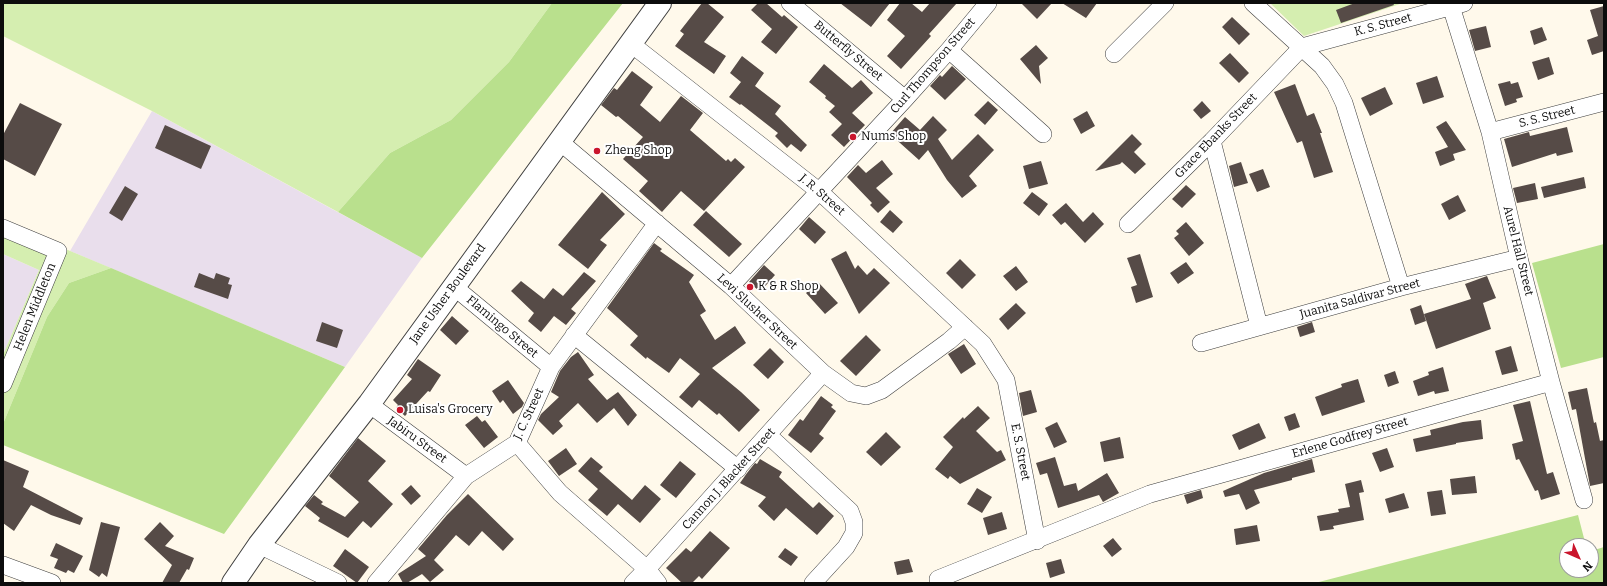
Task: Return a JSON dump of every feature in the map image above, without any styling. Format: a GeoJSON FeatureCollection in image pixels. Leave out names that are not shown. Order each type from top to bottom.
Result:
{"type":"FeatureCollection","features":[{"type":"Feature","properties":{"kind":"street","name":"Jane Usher Boulevard"},"geometry":{"type":"LineString","coordinates":[[233,583],[259,545],[369,404],[453,286],[660,3]]}},
{"type":"Feature","properties":{"kind":"street","name":"Butterfly Street"},"geometry":{"type":"LineString","coordinates":[[790,3],[905,99]]}},
{"type":"Feature","properties":{"kind":"street","name":"Curl Thompson Street"},"geometry":{"type":"LineString","coordinates":[[731,286],[905,99],[949,50],[987,3]]}},
{"type":"Feature","properties":{"kind":"street"},"geometry":{"type":"LineString","coordinates":[[1114,54],[1165,3]]}},
{"type":"Feature","properties":{"kind":"street"},"geometry":{"type":"LineString","coordinates":[[1253,3],[1322,66],[1335,84],[1344,103],[1401,287]]}},
{"type":"Feature","properties":{"kind":"street","name":"K. S. Street"},"geometry":{"type":"LineString","coordinates":[[1302,47],[1455,4]]}},
{"type":"Feature","properties":{"kind":"street","name":"Aurel Hall Street"},"geometry":{"type":"LineString","coordinates":[[1455,4],[1490,132],[1519,258],[1551,382],[1584,500]]}},
{"type":"Feature","properties":{"kind":"street","name":"J. R. Street"},"geometry":{"type":"LineString","coordinates":[[630,43],[820,192],[983,344],[997,365]]}},
{"type":"Feature","properties":{"kind":"street","name":"Grace Ebanks Street"},"geometry":{"type":"LineString","coordinates":[[1128,224],[1212,141],[1302,47]]}},
{"type":"Feature","properties":{"kind":"street"},"geometry":{"type":"LineString","coordinates":[[949,50],[1043,134]]}},
{"type":"Feature","properties":{"kind":"street","name":"S. S. Street"},"geometry":{"type":"LineString","coordinates":[[1490,132],[1604,102]]}},
{"type":"Feature","properties":{"kind":"street"},"geometry":{"type":"LineString","coordinates":[[1212,141],[1259,326]]}},
{"type":"Feature","properties":{"kind":"street","name":"Levi Slusher Street"},"geometry":{"type":"LineString","coordinates":[[559,142],[731,286],[823,373],[851,393],[866,396],[882,390],[949,341],[965,327]]}},
{"type":"Feature","properties":{"kind":"street","name":"J. C. Street"},"geometry":{"type":"LineString","coordinates":[[376,583],[466,476],[517,443],[551,367],[657,223]]}},
{"type":"Feature","properties":{"kind":"street","name":"Helen Middleton"},"geometry":{"type":"LineString","coordinates":[[3,228],[58,251],[3,384]]}},
{"type":"Feature","properties":{"kind":"street","name":"Juanita Saldivar Street"},"geometry":{"type":"LineString","coordinates":[[1201,343],[1401,287],[1519,258]]}},
{"type":"Feature","properties":{"kind":"street","name":"Flamingo Street"},"geometry":{"type":"LineString","coordinates":[[453,286],[551,367]]}},
{"type":"Feature","properties":{"kind":"street"},"geometry":{"type":"LineString","coordinates":[[574,335],[738,469]]}},
{"type":"Feature","properties":{"kind":"street","name":"E. S. Street"},"geometry":{"type":"LineString","coordinates":[[997,365],[1006,380],[1037,541]]}},
{"type":"Feature","properties":{"kind":"street","name":"Cannon J. Blacket Street"},"geometry":{"type":"LineString","coordinates":[[633,583],[738,469],[823,373]]}},
{"type":"Feature","properties":{"kind":"street","name":"Erlene Godfrey Street"},"geometry":{"type":"LineString","coordinates":[[938,579],[1037,541],[1150,494],[1551,382]]}},
{"type":"Feature","properties":{"kind":"street","name":"Jabiru Street"},"geometry":{"type":"LineString","coordinates":[[369,404],[466,476]]}},
{"type":"Feature","properties":{"kind":"street"},"geometry":{"type":"LineString","coordinates":[[768,435],[850,511],[854,522],[854,533],[846,547],[813,583]]}},
{"type":"Feature","properties":{"kind":"street"},"geometry":{"type":"LineString","coordinates":[[517,443],[560,493],[647,569],[658,583]]}},
{"type":"Feature","properties":{"kind":"street"},"geometry":{"type":"LineString","coordinates":[[259,545],[338,583]]}},
{"type":"Feature","properties":{"kind":"street"},"geometry":{"type":"LineString","coordinates":[[3,565],[52,583]]}},
{"type":"Feature","properties":{"kind":"shaded area"},"geometry":{"type":"Polygon","coordinates":[[[152,111],[422,258],[345,367],[70,251],[152,111]]]}},
{"type":"Feature","properties":{"kind":"shaded area"},"geometry":{"type":"Polygon","coordinates":[[[3,254],[39,270],[3,355],[3,254]]]}},
{"type":"Feature","properties":{"kind":"green space"},"geometry":{"type":"Polygon","coordinates":[[[3,3],[552,3],[509,62],[451,120],[390,153],[338,212],[152,111],[3,36],[3,3]]]}},
{"type":"Feature","properties":{"kind":"green space"},"geometry":{"type":"Polygon","coordinates":[[[552,3],[623,3],[422,258],[338,212],[390,153],[451,120],[509,62],[552,3]]]}},
{"type":"Feature","properties":{"kind":"green space"},"geometry":{"type":"Polygon","coordinates":[[[1270,3],[1403,3],[1304,36],[1270,3]]]}},
{"type":"Feature","properties":{"kind":"green space"},"geometry":{"type":"Polygon","coordinates":[[[3,223],[111,268],[69,283],[47,317],[3,424],[3,355],[39,270],[3,254],[3,223]]]}},
{"type":"Feature","properties":{"kind":"green space"},"geometry":{"type":"Polygon","coordinates":[[[1604,244],[1604,357],[1561,368],[1532,263],[1604,244]]]}},
{"type":"Feature","properties":{"kind":"green space"},"geometry":{"type":"Polygon","coordinates":[[[111,268],[345,367],[224,534],[3,445],[3,424],[47,317],[69,283],[111,268]]]}},
{"type":"Feature","properties":{"kind":"green space"},"geometry":{"type":"Polygon","coordinates":[[[1578,515],[1584,538],[1559,538],[1559,578],[1599,578],[1599,549],[1604,547],[1604,583],[1315,583],[1578,515]]]}},
{"type":"Feature","properties":{"kind":"building"},"geometry":{"type":"Polygon","coordinates":[[[702,3],[707,3],[724,17],[704,42],[726,56],[714,74],[675,46],[684,34],[680,31],[702,3]]]}},
{"type":"Feature","properties":{"kind":"building"},"geometry":{"type":"Polygon","coordinates":[[[758,3],[766,3],[782,17],[784,15],[798,27],[776,54],[761,42],[772,29],[751,10],[758,3]]]}},
{"type":"Feature","properties":{"kind":"building"},"geometry":{"type":"Polygon","coordinates":[[[840,3],[890,3],[871,27],[840,3]]]}},
{"type":"Feature","properties":{"kind":"building"},"geometry":{"type":"Polygon","coordinates":[[[900,3],[911,3],[922,12],[930,3],[957,3],[929,34],[931,36],[901,69],[887,56],[905,36],[887,20],[900,3]]]}},
{"type":"Feature","properties":{"kind":"building"},"geometry":{"type":"Polygon","coordinates":[[[1021,3],[1052,3],[1037,19],[1021,3]]]}},
{"type":"Feature","properties":{"kind":"building"},"geometry":{"type":"Polygon","coordinates":[[[1062,3],[1097,3],[1086,18],[1062,3]]]}},
{"type":"Feature","properties":{"kind":"building"},"geometry":{"type":"Polygon","coordinates":[[[1355,3],[1393,3],[1394,5],[1341,23],[1336,10],[1355,3]]]}},
{"type":"Feature","properties":{"kind":"building"},"geometry":{"type":"Polygon","coordinates":[[[1604,6],[1604,51],[1592,55],[1587,40],[1598,36],[1590,10],[1604,6]]]}},
{"type":"Feature","properties":{"kind":"building"},"geometry":{"type":"Polygon","coordinates":[[[1232,17],[1250,34],[1239,45],[1222,27],[1232,17]]]}},
{"type":"Feature","properties":{"kind":"building"},"geometry":{"type":"Polygon","coordinates":[[[1486,26],[1491,47],[1475,51],[1469,30],[1486,26]]]}},
{"type":"Feature","properties":{"kind":"building"},"geometry":{"type":"Polygon","coordinates":[[[1542,27],[1547,40],[1534,45],[1530,31],[1542,27]]]}},
{"type":"Feature","properties":{"kind":"building"},"geometry":{"type":"Polygon","coordinates":[[[1036,45],[1048,58],[1039,66],[1041,84],[1020,59],[1036,45]]]}},
{"type":"Feature","properties":{"kind":"building"},"geometry":{"type":"Polygon","coordinates":[[[1230,53],[1249,73],[1239,83],[1219,63],[1230,53]]]}},
{"type":"Feature","properties":{"kind":"building"},"geometry":{"type":"Polygon","coordinates":[[[742,56],[764,73],[755,86],[781,106],[775,114],[807,145],[801,152],[791,144],[787,148],[775,136],[778,133],[741,104],[740,105],[729,97],[741,82],[730,73],[742,56]]]}},
{"type":"Feature","properties":{"kind":"building"},"geometry":{"type":"Polygon","coordinates":[[[1549,57],[1554,74],[1538,80],[1532,62],[1549,57]]]}},
{"type":"Feature","properties":{"kind":"building"},"geometry":{"type":"Polygon","coordinates":[[[824,64],[852,88],[861,80],[873,93],[852,113],[865,125],[844,147],[831,135],[842,124],[829,112],[835,106],[825,98],[826,96],[809,82],[824,64]]]}},
{"type":"Feature","properties":{"kind":"building"},"geometry":{"type":"Polygon","coordinates":[[[952,66],[966,79],[945,100],[930,86],[940,75],[942,77],[952,66]]]}},
{"type":"Feature","properties":{"kind":"building"},"geometry":{"type":"Polygon","coordinates":[[[632,71],[653,87],[640,105],[660,122],[681,96],[703,113],[690,130],[726,161],[728,159],[731,162],[735,158],[745,167],[704,211],[681,191],[662,212],[639,191],[648,181],[623,159],[643,137],[618,116],[616,117],[601,105],[614,88],[617,90],[632,71]]]}},
{"type":"Feature","properties":{"kind":"building"},"geometry":{"type":"Polygon","coordinates":[[[1437,76],[1444,97],[1423,104],[1416,83],[1437,76]]]}},
{"type":"Feature","properties":{"kind":"building"},"geometry":{"type":"Polygon","coordinates":[[[1510,81],[1511,84],[1518,82],[1523,97],[1516,99],[1517,102],[1505,106],[1498,84],[1510,81]]]}},
{"type":"Feature","properties":{"kind":"building"},"geometry":{"type":"Polygon","coordinates":[[[1295,84],[1307,116],[1314,113],[1322,133],[1320,133],[1333,172],[1314,178],[1302,141],[1297,143],[1274,92],[1295,84]]]}},
{"type":"Feature","properties":{"kind":"building"},"geometry":{"type":"Polygon","coordinates":[[[1385,87],[1393,104],[1370,116],[1361,98],[1385,87]]]}},
{"type":"Feature","properties":{"kind":"building"},"geometry":{"type":"Polygon","coordinates":[[[988,101],[998,110],[985,125],[974,115],[988,101]]]}},
{"type":"Feature","properties":{"kind":"building"},"geometry":{"type":"Polygon","coordinates":[[[1202,101],[1211,111],[1201,119],[1193,110],[1202,101]]]}},
{"type":"Feature","properties":{"kind":"building"},"geometry":{"type":"Polygon","coordinates":[[[20,103],[62,124],[35,176],[3,159],[3,135],[20,103]]]}},
{"type":"Feature","properties":{"kind":"building"},"geometry":{"type":"Polygon","coordinates":[[[1087,111],[1095,126],[1081,134],[1073,119],[1087,111]]]}},
{"type":"Feature","properties":{"kind":"building"},"geometry":{"type":"Polygon","coordinates":[[[933,116],[947,130],[938,139],[952,160],[978,134],[994,150],[969,176],[977,186],[962,198],[947,180],[928,150],[919,160],[890,134],[905,117],[920,130],[933,116]]]}},
{"type":"Feature","properties":{"kind":"building"},"geometry":{"type":"Polygon","coordinates":[[[1446,121],[1466,150],[1453,154],[1455,160],[1440,166],[1435,152],[1448,147],[1436,127],[1446,121]]]}},
{"type":"Feature","properties":{"kind":"building"},"geometry":{"type":"Polygon","coordinates":[[[165,125],[211,146],[201,169],[155,148],[165,125]]]}},
{"type":"Feature","properties":{"kind":"building"},"geometry":{"type":"Polygon","coordinates":[[[1567,127],[1573,152],[1557,156],[1556,153],[1512,167],[1504,139],[1529,132],[1530,136],[1567,127]]]}},
{"type":"Feature","properties":{"kind":"building"},"geometry":{"type":"Polygon","coordinates":[[[1132,134],[1142,144],[1134,152],[1146,164],[1135,174],[1122,162],[1120,164],[1095,171],[1132,134]]]}},
{"type":"Feature","properties":{"kind":"building"},"geometry":{"type":"Polygon","coordinates":[[[882,160],[893,174],[876,188],[890,202],[878,213],[870,205],[872,203],[847,177],[858,165],[866,173],[882,160]]]}},
{"type":"Feature","properties":{"kind":"building"},"geometry":{"type":"Polygon","coordinates":[[[1041,161],[1048,184],[1029,189],[1023,166],[1041,161]]]}},
{"type":"Feature","properties":{"kind":"building"},"geometry":{"type":"Polygon","coordinates":[[[1241,162],[1248,183],[1234,187],[1229,166],[1241,162]]]}},
{"type":"Feature","properties":{"kind":"building"},"geometry":{"type":"Polygon","coordinates":[[[1263,169],[1270,187],[1257,192],[1249,174],[1263,169]]]}},
{"type":"Feature","properties":{"kind":"building"},"geometry":{"type":"Polygon","coordinates":[[[1584,177],[1586,188],[1544,198],[1541,187],[1584,177]]]}},
{"type":"Feature","properties":{"kind":"building"},"geometry":{"type":"Polygon","coordinates":[[[1535,183],[1538,199],[1517,203],[1513,188],[1535,183]]]}},
{"type":"Feature","properties":{"kind":"building"},"geometry":{"type":"Polygon","coordinates":[[[1186,185],[1196,194],[1182,208],[1172,199],[1186,185]]]}},
{"type":"Feature","properties":{"kind":"building"},"geometry":{"type":"Polygon","coordinates":[[[125,186],[138,194],[122,221],[109,213],[125,186]]]}},
{"type":"Feature","properties":{"kind":"building"},"geometry":{"type":"Polygon","coordinates":[[[602,192],[625,214],[600,240],[607,245],[588,269],[558,245],[602,192]]]}},
{"type":"Feature","properties":{"kind":"building"},"geometry":{"type":"Polygon","coordinates":[[[1032,192],[1048,204],[1039,216],[1023,203],[1032,192]]]}},
{"type":"Feature","properties":{"kind":"building"},"geometry":{"type":"Polygon","coordinates":[[[1458,195],[1466,211],[1449,220],[1441,204],[1458,195]]]}},
{"type":"Feature","properties":{"kind":"building"},"geometry":{"type":"Polygon","coordinates":[[[1066,203],[1083,222],[1093,212],[1104,224],[1085,243],[1065,222],[1061,225],[1052,215],[1066,203]]]}},
{"type":"Feature","properties":{"kind":"building"},"geometry":{"type":"Polygon","coordinates":[[[890,210],[903,222],[893,233],[880,222],[890,210]]]}},
{"type":"Feature","properties":{"kind":"building"},"geometry":{"type":"Polygon","coordinates":[[[706,211],[742,244],[729,257],[693,225],[706,211]]]}},
{"type":"Feature","properties":{"kind":"building"},"geometry":{"type":"Polygon","coordinates":[[[809,217],[826,232],[815,244],[799,229],[809,217]]]}},
{"type":"Feature","properties":{"kind":"building"},"geometry":{"type":"Polygon","coordinates":[[[1186,222],[1204,243],[1189,256],[1174,238],[1179,234],[1176,231],[1186,222]]]}},
{"type":"Feature","properties":{"kind":"building"},"geometry":{"type":"Polygon","coordinates":[[[654,243],[662,249],[660,251],[694,275],[689,282],[706,311],[700,315],[715,340],[735,326],[746,343],[712,368],[760,410],[739,432],[719,413],[717,415],[699,400],[692,408],[679,397],[700,374],[680,358],[669,373],[647,357],[646,359],[630,345],[638,336],[607,308],[654,243]]]}},
{"type":"Feature","properties":{"kind":"building"},"geometry":{"type":"Polygon","coordinates":[[[846,251],[855,269],[858,265],[867,275],[874,268],[890,283],[859,314],[831,259],[846,251]]]}},
{"type":"Feature","properties":{"kind":"building"},"geometry":{"type":"Polygon","coordinates":[[[1140,254],[1153,297],[1136,303],[1131,287],[1137,285],[1127,258],[1140,254]]]}},
{"type":"Feature","properties":{"kind":"building"},"geometry":{"type":"Polygon","coordinates":[[[960,259],[976,275],[962,289],[946,273],[960,259]]]}},
{"type":"Feature","properties":{"kind":"building"},"geometry":{"type":"Polygon","coordinates":[[[1186,262],[1194,273],[1178,284],[1170,273],[1186,262]]]}},
{"type":"Feature","properties":{"kind":"building"},"geometry":{"type":"Polygon","coordinates":[[[764,265],[775,275],[760,292],[749,282],[764,265]]]}},
{"type":"Feature","properties":{"kind":"building"},"geometry":{"type":"Polygon","coordinates":[[[1016,266],[1028,282],[1016,291],[1003,276],[1016,266]]]}},
{"type":"Feature","properties":{"kind":"building"},"geometry":{"type":"Polygon","coordinates":[[[584,272],[596,281],[571,309],[576,313],[566,325],[554,316],[541,332],[528,321],[534,313],[511,291],[521,281],[544,299],[553,288],[563,296],[584,272]]]}},
{"type":"Feature","properties":{"kind":"building"},"geometry":{"type":"Polygon","coordinates":[[[199,273],[214,279],[216,273],[230,278],[228,284],[232,285],[228,299],[194,287],[199,273]]]}},
{"type":"Feature","properties":{"kind":"building"},"geometry":{"type":"Polygon","coordinates":[[[1487,276],[1496,298],[1483,303],[1491,329],[1436,349],[1424,314],[1471,299],[1465,284],[1487,276]]]}},
{"type":"Feature","properties":{"kind":"building"},"geometry":{"type":"Polygon","coordinates":[[[818,282],[838,303],[825,314],[806,293],[818,282]]]}},
{"type":"Feature","properties":{"kind":"building"},"geometry":{"type":"Polygon","coordinates":[[[1016,303],[1026,313],[1008,330],[999,319],[1016,303]]]}},
{"type":"Feature","properties":{"kind":"building"},"geometry":{"type":"Polygon","coordinates":[[[1421,305],[1426,321],[1415,325],[1410,309],[1421,305]]]}},
{"type":"Feature","properties":{"kind":"building"},"geometry":{"type":"Polygon","coordinates":[[[452,316],[469,331],[456,345],[440,330],[452,316]]]}},
{"type":"Feature","properties":{"kind":"building"},"geometry":{"type":"Polygon","coordinates":[[[322,322],[343,330],[337,348],[316,341],[322,322]]]}},
{"type":"Feature","properties":{"kind":"building"},"geometry":{"type":"Polygon","coordinates":[[[1312,322],[1315,332],[1300,337],[1297,327],[1312,322]]]}},
{"type":"Feature","properties":{"kind":"building"},"geometry":{"type":"Polygon","coordinates":[[[866,335],[881,350],[856,376],[840,361],[866,335]]]}},
{"type":"Feature","properties":{"kind":"building"},"geometry":{"type":"Polygon","coordinates":[[[964,344],[976,364],[961,374],[948,354],[964,344]]]}},
{"type":"Feature","properties":{"kind":"building"},"geometry":{"type":"Polygon","coordinates":[[[1511,346],[1518,371],[1502,375],[1495,351],[1511,346]]]}},
{"type":"Feature","properties":{"kind":"building"},"geometry":{"type":"Polygon","coordinates":[[[770,348],[784,362],[768,379],[753,365],[770,348]]]}},
{"type":"Feature","properties":{"kind":"building"},"geometry":{"type":"Polygon","coordinates":[[[578,352],[594,375],[588,379],[607,400],[618,392],[637,415],[628,426],[614,408],[597,423],[578,403],[559,421],[563,426],[553,435],[538,420],[541,414],[559,397],[551,392],[560,371],[571,357],[578,352]]]}},
{"type":"Feature","properties":{"kind":"building"},"geometry":{"type":"Polygon","coordinates":[[[418,359],[441,375],[430,392],[428,391],[405,416],[396,408],[398,405],[393,400],[412,379],[407,375],[418,359]]]}},
{"type":"Feature","properties":{"kind":"building"},"geometry":{"type":"Polygon","coordinates":[[[1443,367],[1449,391],[1435,394],[1434,391],[1418,396],[1413,381],[1429,375],[1428,372],[1443,367]]]}},
{"type":"Feature","properties":{"kind":"building"},"geometry":{"type":"Polygon","coordinates":[[[1395,371],[1399,383],[1388,387],[1384,375],[1395,371]]]}},
{"type":"Feature","properties":{"kind":"building"},"geometry":{"type":"Polygon","coordinates":[[[1358,379],[1365,402],[1322,416],[1315,397],[1342,387],[1341,384],[1358,379]]]}},
{"type":"Feature","properties":{"kind":"building"},"geometry":{"type":"Polygon","coordinates":[[[508,380],[524,403],[522,407],[513,414],[503,400],[500,403],[492,391],[508,380]]]}},
{"type":"Feature","properties":{"kind":"building"},"geometry":{"type":"Polygon","coordinates":[[[1587,388],[1594,423],[1596,422],[1600,441],[1604,440],[1604,483],[1590,486],[1576,409],[1572,410],[1568,392],[1587,388]]]}},
{"type":"Feature","properties":{"kind":"building"},"geometry":{"type":"Polygon","coordinates":[[[1031,390],[1037,412],[1023,416],[1019,393],[1031,390]]]}},
{"type":"Feature","properties":{"kind":"building"},"geometry":{"type":"Polygon","coordinates":[[[821,396],[833,405],[831,407],[836,411],[819,434],[824,438],[811,453],[788,435],[800,419],[803,421],[821,396]]]}},
{"type":"Feature","properties":{"kind":"building"},"geometry":{"type":"Polygon","coordinates":[[[1530,401],[1547,474],[1553,472],[1560,494],[1541,500],[1538,490],[1535,491],[1519,459],[1516,460],[1512,444],[1523,441],[1513,405],[1530,401]]]}},
{"type":"Feature","properties":{"kind":"building"},"geometry":{"type":"Polygon","coordinates":[[[978,406],[990,418],[976,431],[997,452],[1001,450],[1006,460],[960,484],[950,476],[948,479],[935,469],[953,447],[943,437],[963,417],[964,419],[978,406]]]}},
{"type":"Feature","properties":{"kind":"building"},"geometry":{"type":"Polygon","coordinates":[[[1295,413],[1300,427],[1289,431],[1284,417],[1295,413]]]}},
{"type":"Feature","properties":{"kind":"building"},"geometry":{"type":"Polygon","coordinates":[[[477,416],[482,422],[485,420],[498,437],[484,448],[465,425],[477,416]]]}},
{"type":"Feature","properties":{"kind":"building"},"geometry":{"type":"Polygon","coordinates":[[[1481,420],[1483,439],[1456,443],[1416,452],[1413,439],[1431,435],[1430,430],[1463,422],[1481,420]]]}},
{"type":"Feature","properties":{"kind":"building"},"geometry":{"type":"Polygon","coordinates":[[[1057,422],[1067,442],[1054,448],[1045,428],[1057,422]]]}},
{"type":"Feature","properties":{"kind":"building"},"geometry":{"type":"Polygon","coordinates":[[[1259,423],[1266,438],[1239,450],[1232,435],[1259,423]]]}},
{"type":"Feature","properties":{"kind":"building"},"geometry":{"type":"Polygon","coordinates":[[[886,432],[901,447],[881,466],[866,452],[886,432]]]}},
{"type":"Feature","properties":{"kind":"building"},"geometry":{"type":"Polygon","coordinates":[[[1120,437],[1124,458],[1104,462],[1100,442],[1120,437]]]}},
{"type":"Feature","properties":{"kind":"building"},"geometry":{"type":"Polygon","coordinates":[[[358,438],[386,461],[368,481],[393,504],[371,528],[363,521],[348,538],[318,521],[320,518],[305,506],[314,495],[323,502],[321,504],[345,517],[359,502],[329,476],[358,438]]]}},
{"type":"Feature","properties":{"kind":"building"},"geometry":{"type":"Polygon","coordinates":[[[566,448],[577,464],[559,476],[548,461],[566,448]]]}},
{"type":"Feature","properties":{"kind":"building"},"geometry":{"type":"Polygon","coordinates":[[[1387,448],[1394,467],[1380,472],[1372,453],[1387,448]]]}},
{"type":"Feature","properties":{"kind":"building"},"geometry":{"type":"Polygon","coordinates":[[[591,457],[603,467],[599,471],[632,500],[645,485],[661,499],[640,523],[618,504],[607,516],[588,500],[598,489],[578,471],[591,457]]]}},
{"type":"Feature","properties":{"kind":"building"},"geometry":{"type":"Polygon","coordinates":[[[1055,457],[1064,486],[1076,483],[1078,491],[1107,473],[1119,493],[1103,502],[1099,495],[1058,508],[1047,473],[1040,475],[1036,463],[1055,457]]]}},
{"type":"Feature","properties":{"kind":"building"},"geometry":{"type":"Polygon","coordinates":[[[760,459],[782,472],[779,477],[813,508],[819,502],[834,516],[817,535],[786,508],[774,521],[758,506],[766,497],[740,483],[755,463],[757,464],[760,459]]]}},
{"type":"Feature","properties":{"kind":"building"},"geometry":{"type":"Polygon","coordinates":[[[1312,459],[1315,472],[1254,490],[1260,503],[1246,510],[1239,494],[1225,497],[1223,491],[1264,473],[1312,459]]]}},
{"type":"Feature","properties":{"kind":"building"},"geometry":{"type":"Polygon","coordinates":[[[3,460],[29,471],[23,487],[83,518],[80,525],[51,515],[31,505],[14,531],[3,523],[3,460]]]}},
{"type":"Feature","properties":{"kind":"building"},"geometry":{"type":"Polygon","coordinates":[[[680,461],[696,474],[676,498],[660,485],[680,461]]]}},
{"type":"Feature","properties":{"kind":"building"},"geometry":{"type":"Polygon","coordinates":[[[1475,476],[1477,493],[1452,495],[1450,479],[1475,476]]]}},
{"type":"Feature","properties":{"kind":"building"},"geometry":{"type":"Polygon","coordinates":[[[1361,480],[1364,492],[1359,493],[1364,520],[1333,526],[1334,529],[1320,531],[1317,516],[1339,512],[1338,509],[1350,507],[1345,484],[1361,480]]]}},
{"type":"Feature","properties":{"kind":"building"},"geometry":{"type":"Polygon","coordinates":[[[411,485],[421,496],[411,505],[401,494],[411,485]]]}},
{"type":"Feature","properties":{"kind":"building"},"geometry":{"type":"Polygon","coordinates":[[[977,488],[992,497],[982,513],[967,504],[977,488]]]}},
{"type":"Feature","properties":{"kind":"building"},"geometry":{"type":"Polygon","coordinates":[[[1201,490],[1203,498],[1187,504],[1184,495],[1201,490]]]}},
{"type":"Feature","properties":{"kind":"building"},"geometry":{"type":"Polygon","coordinates":[[[1442,490],[1446,514],[1431,516],[1427,492],[1442,490]]]}},
{"type":"Feature","properties":{"kind":"building"},"geometry":{"type":"Polygon","coordinates":[[[1404,493],[1409,508],[1389,513],[1385,499],[1404,493]]]}},
{"type":"Feature","properties":{"kind":"building"},"geometry":{"type":"Polygon","coordinates":[[[468,494],[514,539],[503,551],[482,531],[469,546],[456,535],[434,560],[444,570],[430,582],[422,574],[407,583],[403,583],[398,574],[426,556],[418,549],[447,515],[468,494]]]}},
{"type":"Feature","properties":{"kind":"building"},"geometry":{"type":"Polygon","coordinates":[[[1002,512],[1007,529],[988,535],[983,518],[1002,512]]]}},
{"type":"Feature","properties":{"kind":"building"},"geometry":{"type":"Polygon","coordinates":[[[101,522],[120,527],[107,577],[102,573],[99,577],[89,570],[101,522]]]}},
{"type":"Feature","properties":{"kind":"building"},"geometry":{"type":"Polygon","coordinates":[[[160,522],[174,536],[165,546],[194,558],[189,570],[187,569],[179,583],[162,583],[172,565],[144,539],[160,522]]]}},
{"type":"Feature","properties":{"kind":"building"},"geometry":{"type":"Polygon","coordinates":[[[1257,525],[1260,541],[1236,545],[1234,529],[1257,525]]]}},
{"type":"Feature","properties":{"kind":"building"},"geometry":{"type":"Polygon","coordinates":[[[710,531],[730,548],[702,579],[699,576],[692,583],[682,583],[666,568],[686,548],[691,552],[710,531]]]}},
{"type":"Feature","properties":{"kind":"building"},"geometry":{"type":"Polygon","coordinates":[[[1113,538],[1122,549],[1112,557],[1103,546],[1113,538]]]}},
{"type":"Feature","properties":{"kind":"building"},"geometry":{"type":"Polygon","coordinates":[[[56,543],[83,556],[74,573],[68,570],[66,573],[54,568],[58,559],[50,556],[56,543]]]}},
{"type":"Feature","properties":{"kind":"building"},"geometry":{"type":"Polygon","coordinates":[[[785,548],[798,557],[791,566],[778,557],[785,548]]]}},
{"type":"Feature","properties":{"kind":"building"},"geometry":{"type":"Polygon","coordinates":[[[345,549],[369,567],[357,583],[333,566],[345,549]]]}},
{"type":"Feature","properties":{"kind":"building"},"geometry":{"type":"Polygon","coordinates":[[[909,559],[913,572],[897,575],[894,562],[909,559]]]}},
{"type":"Feature","properties":{"kind":"building"},"geometry":{"type":"Polygon","coordinates":[[[1061,559],[1065,573],[1050,578],[1046,563],[1061,559]]]}},
{"type":"Feature","properties":{"kind":"place","name":"Nums Shop"},"geometry":{"type":"Point","coordinates":[853,137]}},
{"type":"Feature","properties":{"kind":"place","name":"Zheng Shop"},"geometry":{"type":"Point","coordinates":[597,151]}},
{"type":"Feature","properties":{"kind":"place","name":"K & R Shop"},"geometry":{"type":"Point","coordinates":[750,287]}},
{"type":"Feature","properties":{"kind":"place","name":"Luisa's Grocery"},"geometry":{"type":"Point","coordinates":[400,410]}}]}
